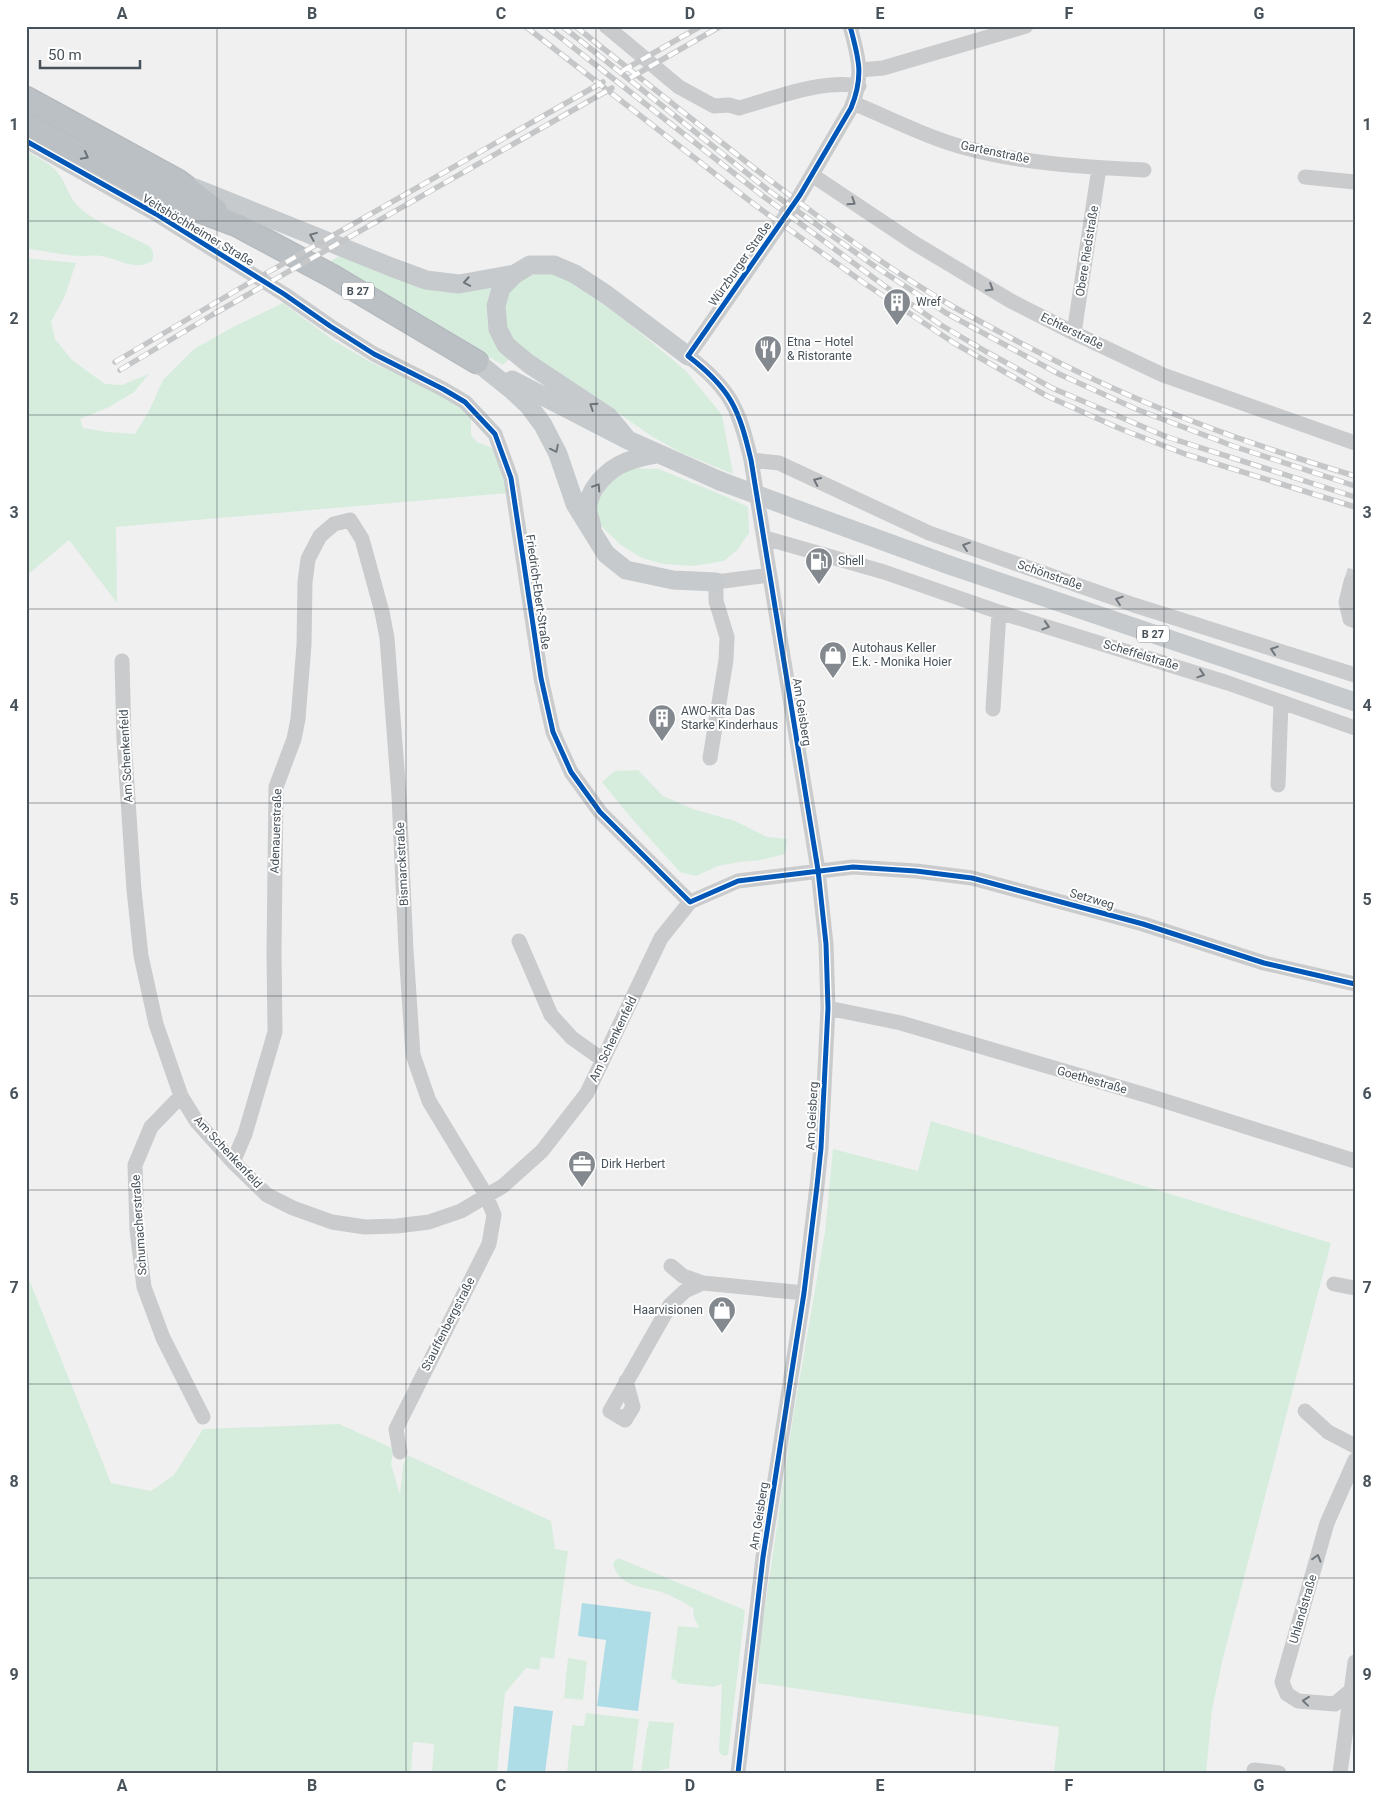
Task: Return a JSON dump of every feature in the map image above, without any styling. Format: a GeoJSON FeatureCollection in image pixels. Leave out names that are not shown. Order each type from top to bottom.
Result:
{"type":"FeatureCollection","features":[{"type":"Feature","properties":{"kind":"highway","name":"Veitshöchheimer Straße"},"geometry":{"type":"LineString","coordinates":[[26,98],[178,181],[237,225]]}},
{"type":"Feature","properties":{"kind":"highway","name":"Veitshöchheimer Straße"},"geometry":{"type":"LineString","coordinates":[[26,124],[157,195],[237,225],[332,276],[477,362]]}},
{"type":"Feature","properties":{"kind":"main road"},"geometry":{"type":"LineString","coordinates":[[178,181],[426,280],[458,284],[515,274]]}},
{"type":"Feature","properties":{"kind":"main road"},"geometry":{"type":"LineString","coordinates":[[628,440],[609,417],[529,364],[506,345],[498,329],[496,306],[501,288],[515,274],[530,266],[554,265],[575,274],[607,295],[688,356]]}},
{"type":"Feature","properties":{"kind":"main road"},"geometry":{"type":"LineString","coordinates":[[477,362],[529,406],[543,425],[558,454],[575,504],[606,554],[626,570],[673,580],[716,582]]}},
{"type":"Feature","properties":{"kind":"main road","name":"B 27"},"geometry":{"type":"LineString","coordinates":[[477,362],[656,454],[720,481],[952,566],[1355,702]]}},
{"type":"Feature","properties":{"kind":"main road"},"geometry":{"type":"LineString","coordinates":[[593,533],[588,510],[591,495],[599,482],[611,469],[627,461],[656,454]]}},
{"type":"Feature","properties":{"kind":"street"},"geometry":{"type":"LineString","coordinates":[[606,26],[679,87],[714,106],[729,105],[739,108],[827,84],[845,83],[859,86]]}},
{"type":"Feature","properties":{"kind":"street","name":"Würzburger Straße"},"geometry":{"type":"LineString","coordinates":[[688,356],[786,215],[812,175],[853,103],[859,86],[860,70],[850,26]]}},
{"type":"Feature","properties":{"kind":"street"},"geometry":{"type":"LineString","coordinates":[[860,70],[882,68],[1026,26]]}},
{"type":"Feature","properties":{"kind":"street","name":"Gartenstraße"},"geometry":{"type":"LineString","coordinates":[[853,103],[969,149],[1004,157],[1099,168],[1144,170]]}},
{"type":"Feature","properties":{"kind":"street","name":"Veitshöchheimer Straße"},"geometry":{"type":"LineString","coordinates":[[26,141],[156,214],[284,294],[330,326]]}},
{"type":"Feature","properties":{"kind":"street","name":"Obere Riedstraße"},"geometry":{"type":"LineString","coordinates":[[1074,333],[1099,168]]}},
{"type":"Feature","properties":{"kind":"street","name":"Echterstraße"},"geometry":{"type":"LineString","coordinates":[[812,175],[914,243],[1011,301],[1074,333],[1164,375],[1355,443]]}},
{"type":"Feature","properties":{"kind":"street"},"geometry":{"type":"LineString","coordinates":[[1305,177],[1355,182]]}},
{"type":"Feature","properties":{"kind":"street","name":"Friedrich-Ebert-Straße"},"geometry":{"type":"LineString","coordinates":[[330,326],[374,354],[443,388],[465,402],[495,434],[511,478],[540,678],[553,732],[571,772],[600,812],[690,902]]}},
{"type":"Feature","properties":{"kind":"street"},"geometry":{"type":"LineString","coordinates":[[688,356],[707,371],[726,392],[737,412],[751,460]]}},
{"type":"Feature","properties":{"kind":"street","name":"Am Geisberg"},"geometry":{"type":"LineString","coordinates":[[738,1773],[763,1557],[804,1292],[821,1148],[828,1008],[826,944],[818,870],[751,460]]}},
{"type":"Feature","properties":{"kind":"street","name":"Schönstraße"},"geometry":{"type":"LineString","coordinates":[[751,460],[779,463],[929,533],[1134,605],[1355,675]]}},
{"type":"Feature","properties":{"kind":"street","name":"Adenauerstraße"},"geometry":{"type":"LineString","coordinates":[[233,1162],[245,1134],[275,1032],[276,787],[294,738],[298,718],[304,645],[305,582],[308,559],[320,536],[334,524],[350,520]]}},
{"type":"Feature","properties":{"kind":"street","name":"Bismarckstraße"},"geometry":{"type":"LineString","coordinates":[[350,520],[362,539],[382,612],[387,638],[399,796],[412,1055],[429,1101],[486,1195]]}},
{"type":"Feature","properties":{"kind":"street","name":"Scheffelstraße"},"geometry":{"type":"LineString","coordinates":[[765,538],[884,572],[1000,612],[1173,665],[1355,728]]}},
{"type":"Feature","properties":{"kind":"street"},"geometry":{"type":"LineString","coordinates":[[710,758],[726,660],[727,637],[716,601],[716,582],[770,575]]}},
{"type":"Feature","properties":{"kind":"street"},"geometry":{"type":"LineString","coordinates":[[1351,582],[1346,602],[1350,619],[1355,621]]}},
{"type":"Feature","properties":{"kind":"street"},"geometry":{"type":"LineString","coordinates":[[993,709],[1000,612]]}},
{"type":"Feature","properties":{"kind":"street","name":"Am Schenkenfeld"},"geometry":{"type":"LineString","coordinates":[[122,660],[124,740],[141,956],[156,1024],[181,1096],[197,1122],[233,1162],[268,1195],[284,1204],[332,1222],[353,1226],[397,1226],[429,1222],[461,1211],[503,1186],[542,1151],[587,1093],[661,938],[690,902],[738,881],[818,870]]}},
{"type":"Feature","properties":{"kind":"street"},"geometry":{"type":"LineString","coordinates":[[1278,785],[1281,702]]}},
{"type":"Feature","properties":{"kind":"street","name":"Setzweg"},"geometry":{"type":"LineString","coordinates":[[818,870],[853,867],[916,871],[972,878],[1143,924],[1264,963],[1355,984]]}},
{"type":"Feature","properties":{"kind":"street"},"geometry":{"type":"LineString","coordinates":[[519,941],[551,1015],[572,1038],[603,1060]]}},
{"type":"Feature","properties":{"kind":"street","name":"Goethestraße"},"geometry":{"type":"LineString","coordinates":[[828,1008],[920,1029],[1149,1096],[1355,1161]]}},
{"type":"Feature","properties":{"kind":"street","name":"Schumacherstraße"},"geometry":{"type":"LineString","coordinates":[[181,1096],[151,1126],[135,1164],[137,1230],[144,1287],[163,1338],[202,1417]]}},
{"type":"Feature","properties":{"kind":"street","name":"Stauffenbergstraße"},"geometry":{"type":"LineString","coordinates":[[400,1452],[396,1429],[489,1244],[494,1215],[486,1195]]}},
{"type":"Feature","properties":{"kind":"street"},"geometry":{"type":"LineString","coordinates":[[671,1266],[683,1276],[703,1283],[804,1292]]}},
{"type":"Feature","properties":{"kind":"street"},"geometry":{"type":"LineString","coordinates":[[626,1381],[670,1305],[685,1290],[703,1283]]}},
{"type":"Feature","properties":{"kind":"street"},"geometry":{"type":"LineString","coordinates":[[1334,1284],[1355,1288]]}},
{"type":"Feature","properties":{"kind":"street"},"geometry":{"type":"LineString","coordinates":[[1305,1411],[1328,1432],[1355,1446]]}},
{"type":"Feature","properties":{"kind":"street","name":"Uhlandstraße"},"geometry":{"type":"LineString","coordinates":[[1352,1692],[1336,1704],[1298,1701],[1287,1694],[1282,1682],[1327,1523],[1355,1460]]}},
{"type":"Feature","properties":{"kind":"street"},"geometry":{"type":"LineString","coordinates":[[1340,1773],[1355,1662]]}},
{"type":"Feature","properties":{"kind":"street"},"geometry":{"type":"LineString","coordinates":[[1254,1770],[1279,1773]]}},
{"type":"Feature","properties":{"kind":"green space"},"geometry":{"type":"Polygon","coordinates":[[[26,151],[45,162],[57,172],[75,203],[85,212],[102,223],[149,246],[153,253],[152,261],[146,264],[133,265],[100,256],[80,256],[26,248],[26,151]]]}},
{"type":"Feature","properties":{"kind":"green space"},"geometry":{"type":"Polygon","coordinates":[[[343,254],[492,285],[487,316],[492,332],[510,358],[503,365],[324,265],[343,254]]]}},
{"type":"Feature","properties":{"kind":"green space"},"geometry":{"type":"Polygon","coordinates":[[[26,258],[76,263],[65,296],[51,322],[55,339],[72,360],[105,384],[122,385],[149,374],[134,392],[109,407],[80,419],[83,428],[135,434],[149,411],[163,380],[194,349],[233,327],[283,303],[333,340],[372,363],[423,384],[451,399],[471,417],[471,435],[477,442],[497,450],[508,493],[116,527],[117,603],[69,540],[26,576],[26,258]]]}},
{"type":"Feature","properties":{"kind":"green space"},"geometry":{"type":"Polygon","coordinates":[[[542,273],[557,274],[571,280],[630,324],[686,371],[722,415],[733,474],[682,453],[651,436],[596,397],[537,364],[521,351],[504,325],[506,296],[514,284],[527,276],[542,273]]]}},
{"type":"Feature","properties":{"kind":"green space"},"geometry":{"type":"Polygon","coordinates":[[[634,468],[659,469],[748,507],[749,533],[737,550],[724,561],[694,566],[664,564],[642,558],[621,545],[603,528],[596,516],[597,504],[604,491],[622,473],[634,468]]]}},
{"type":"Feature","properties":{"kind":"green space"},"geometry":{"type":"Polygon","coordinates":[[[638,770],[663,796],[693,809],[735,821],[767,837],[787,839],[785,854],[761,860],[718,866],[696,876],[680,872],[632,819],[602,782],[615,771],[638,770]]]}},
{"type":"Feature","properties":{"kind":"green space"},"geometry":{"type":"Polygon","coordinates":[[[931,1121],[1331,1243],[1223,1658],[1212,1710],[1206,1773],[1054,1773],[1059,1727],[758,1683],[760,1642],[793,1417],[825,1232],[833,1149],[918,1171],[931,1121]]]}},
{"type":"Feature","properties":{"kind":"green space"},"geometry":{"type":"Polygon","coordinates":[[[26,1279],[30,1282],[111,1483],[151,1491],[174,1475],[203,1429],[339,1424],[394,1449],[391,1464],[400,1495],[403,1466],[407,1455],[551,1521],[555,1549],[568,1551],[554,1659],[541,1657],[539,1670],[526,1668],[505,1693],[497,1773],[432,1773],[434,1744],[413,1742],[411,1773],[26,1773],[26,1279]]]}},
{"type":"Feature","properties":{"kind":"green space"},"geometry":{"type":"Polygon","coordinates":[[[618,1558],[745,1610],[728,1755],[723,1756],[719,1752],[722,1684],[714,1687],[677,1683],[676,1680],[671,1679],[678,1626],[699,1628],[694,1617],[693,1608],[678,1599],[625,1581],[616,1571],[613,1563],[618,1558]]]}},
{"type":"Feature","properties":{"kind":"green space"},"geometry":{"type":"Polygon","coordinates":[[[568,1658],[587,1661],[583,1700],[564,1698],[568,1658]]]}},
{"type":"Feature","properties":{"kind":"green space"},"geometry":{"type":"Polygon","coordinates":[[[586,1713],[639,1719],[632,1773],[567,1773],[572,1725],[584,1726],[586,1713]]]}},
{"type":"Feature","properties":{"kind":"green space"},"geometry":{"type":"Polygon","coordinates":[[[649,1721],[674,1723],[669,1768],[651,1773],[641,1773],[647,1728],[649,1721]]]}},
{"type":"Feature","properties":{"kind":"water"},"geometry":{"type":"Polygon","coordinates":[[[582,1603],[651,1612],[638,1711],[597,1706],[606,1640],[578,1636],[582,1603]]]}},
{"type":"Feature","properties":{"kind":"water"},"geometry":{"type":"Polygon","coordinates":[[[514,1706],[553,1711],[545,1773],[507,1773],[514,1706]]]}},
{"type":"Feature","properties":{"kind":"tunnel"},"geometry":{"type":"LineString","coordinates":[[1351,582],[1355,570]]}},
{"type":"Feature","properties":{"kind":"railway"},"geometry":{"type":"LineString","coordinates":[[525,26],[755,205],[864,283],[954,343],[1047,396],[1121,429],[1185,454],[1355,507]]}},
{"type":"Feature","properties":{"kind":"railway"},"geometry":{"type":"LineString","coordinates":[[546,26],[763,196],[886,287],[941,325],[985,351],[1052,388],[1167,437],[1355,497]]}},
{"type":"Feature","properties":{"kind":"railway"},"geometry":{"type":"LineString","coordinates":[[562,26],[768,190],[873,265],[946,313],[1059,374],[1136,409],[1233,446],[1355,486]]}},
{"type":"Feature","properties":{"kind":"railway"},"geometry":{"type":"LineString","coordinates":[[575,26],[802,205],[926,291],[1045,356],[1140,400],[1246,441],[1355,476]]}},
{"type":"Feature","properties":{"kind":"railway"},"geometry":{"type":"LineString","coordinates":[[622,71],[701,26]]}},
{"type":"Feature","properties":{"kind":"railway"},"geometry":{"type":"LineString","coordinates":[[630,78],[721,26]]}},
{"type":"Feature","properties":{"kind":"railway"},"geometry":{"type":"LineString","coordinates":[[115,362],[237,290],[603,82]]}},
{"type":"Feature","properties":{"kind":"railway"},"geometry":{"type":"LineString","coordinates":[[120,370],[212,315],[612,88]]}},
{"type":"Feature","properties":{"kind":"cycle path"},"geometry":{"type":"LineString","coordinates":[[738,1773],[763,1557],[804,1293],[817,1186],[821,1148],[828,1008],[826,944],[818,870],[751,460],[742,427],[731,401],[714,379],[688,356],[800,195],[851,108],[858,86],[859,67],[850,26]]}},
{"type":"Feature","properties":{"kind":"cycle path"},"geometry":{"type":"LineString","coordinates":[[26,141],[156,214],[284,294],[374,354],[465,402],[495,434],[511,478],[541,678],[553,732],[571,772],[600,812],[690,902],[738,881],[853,867],[916,871],[972,878],[1143,924],[1264,963],[1355,984]]}},
{"type":"Feature","properties":{"kind":"place","name":"Wref"},"geometry":{"type":"Point","coordinates":[897,326]}},
{"type":"Feature","properties":{"kind":"place","name":"Etna – Hotel & Ristorante"},"geometry":{"type":"Point","coordinates":[768,373]}},
{"type":"Feature","properties":{"kind":"place","name":"Shell"},"geometry":{"type":"Point","coordinates":[819,585]}},
{"type":"Feature","properties":{"kind":"place","name":"Autohaus Keller E.k. - Monika Hoier"},"geometry":{"type":"Point","coordinates":[833,679]}},
{"type":"Feature","properties":{"kind":"place","name":"AWO-Kita Das Starke Kinderhaus"},"geometry":{"type":"Point","coordinates":[662,742]}},
{"type":"Feature","properties":{"kind":"place","name":"Dirk Herbert"},"geometry":{"type":"Point","coordinates":[582,1188]}},
{"type":"Feature","properties":{"kind":"place","name":"Haarvisionen"},"geometry":{"type":"Point","coordinates":[722,1334]}}]}
